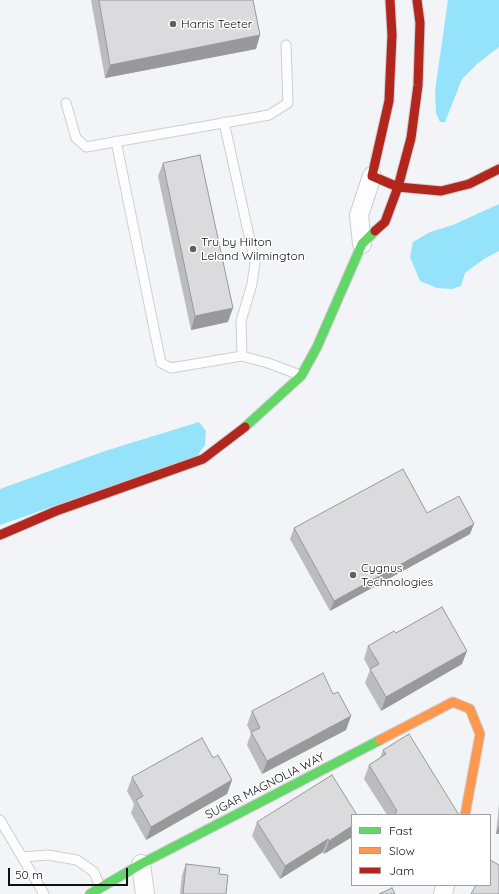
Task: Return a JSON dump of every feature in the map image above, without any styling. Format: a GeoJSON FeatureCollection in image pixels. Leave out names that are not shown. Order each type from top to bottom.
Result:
{"type":"FeatureCollection","features":[{"type":"Feature","properties":{"kind":"street"},"geometry":{"type":"LineString","coordinates":[[362,244],[359,215],[372,176],[389,101],[392,35],[390,0]]}},
{"type":"Feature","properties":{"kind":"street"},"geometry":{"type":"LineString","coordinates":[[0,535],[56,511],[203,459],[231,439],[301,376],[317,348],[362,244],[385,222],[398,187],[410,138],[418,85],[420,30],[418,0]]}},
{"type":"Feature","properties":{"kind":"street"},"geometry":{"type":"LineString","coordinates":[[372,176],[398,187],[416,190],[448,190],[469,184],[499,169]]}},
{"type":"Feature","properties":{"kind":"street","name":"SUGAR MAGNOLIA WAY"},"geometry":{"type":"LineString","coordinates":[[90,894],[141,864],[453,702],[470,709],[480,734],[465,814]]}},
{"type":"Feature","properties":{"kind":"street"},"geometry":{"type":"LineString","coordinates":[[141,864],[145,894]]}},
{"type":"Feature","properties":{"kind":"lane"},"geometry":{"type":"LineString","coordinates":[[66,103],[76,138],[86,147],[269,114],[288,103],[286,45]]}},
{"type":"Feature","properties":{"kind":"lane"},"geometry":{"type":"LineString","coordinates":[[224,122],[255,263],[252,284],[241,321],[242,356]]}},
{"type":"Feature","properties":{"kind":"lane"},"geometry":{"type":"LineString","coordinates":[[116,141],[161,363],[171,368],[242,356],[268,363],[301,376]]}},
{"type":"Feature","properties":{"kind":"lane"},"geometry":{"type":"LineString","coordinates":[[0,820],[44,894]]}},
{"type":"Feature","properties":{"kind":"lane"},"geometry":{"type":"LineString","coordinates":[[22,857],[48,855],[77,860],[94,872],[100,887]]}},
{"type":"Feature","properties":{"kind":"water"},"geometry":{"type":"Polygon","coordinates":[[[448,0],[499,0],[499,47],[477,64],[462,79],[445,122],[440,122],[436,113],[435,91],[448,0]]]}},
{"type":"Feature","properties":{"kind":"water"},"geometry":{"type":"Polygon","coordinates":[[[499,204],[499,251],[484,259],[465,273],[461,286],[452,289],[437,288],[420,281],[410,257],[413,242],[430,232],[453,225],[499,204]]]}},
{"type":"Feature","properties":{"kind":"water"},"geometry":{"type":"Polygon","coordinates":[[[199,422],[206,431],[205,445],[197,456],[0,525],[0,489],[105,451],[199,422]]]}},
{"type":"Feature","properties":{"kind":"building","name":"Harris Teeter"},"geometry":{"type":"Polygon","coordinates":[[[99,0],[253,0],[260,35],[110,65],[99,0]]]}},
{"type":"Feature","properties":{"kind":"building","name":"Tru by Hilton Leland Wilmington"},"geometry":{"type":"Polygon","coordinates":[[[200,155],[233,308],[195,316],[163,163],[200,155]]]}},
{"type":"Feature","properties":{"kind":"building","name":"Cygnus Technologies"},"geometry":{"type":"Polygon","coordinates":[[[403,469],[427,513],[459,496],[474,524],[334,601],[294,528],[403,469]]]}},
{"type":"Feature","properties":{"kind":"building"},"geometry":{"type":"Polygon","coordinates":[[[442,607],[467,651],[386,697],[370,669],[379,664],[368,646],[394,631],[396,633],[442,607]]]}},
{"type":"Feature","properties":{"kind":"building"},"geometry":{"type":"Polygon","coordinates":[[[323,673],[333,694],[338,692],[351,716],[267,761],[251,732],[260,728],[252,711],[323,673]]]}},
{"type":"Feature","properties":{"kind":"building"},"geometry":{"type":"Polygon","coordinates":[[[409,734],[458,814],[396,814],[395,812],[397,811],[369,765],[386,754],[383,750],[409,734]]]}},
{"type":"Feature","properties":{"kind":"building"},"geometry":{"type":"Polygon","coordinates":[[[202,738],[213,758],[218,755],[232,780],[151,827],[136,800],[143,796],[132,777],[202,738]]]}},
{"type":"Feature","properties":{"kind":"building"},"geometry":{"type":"Polygon","coordinates":[[[332,775],[356,814],[351,814],[351,827],[285,866],[257,822],[332,775]]]}},
{"type":"Feature","properties":{"kind":"building"},"geometry":{"type":"Polygon","coordinates":[[[491,861],[499,865],[499,894],[471,894],[475,886],[491,886],[491,861]]]}},
{"type":"Feature","properties":{"kind":"building"},"geometry":{"type":"Polygon","coordinates":[[[186,864],[220,868],[219,874],[228,875],[226,894],[183,894],[186,864]]]}},
{"type":"Feature","properties":{"kind":"building"},"geometry":{"type":"Polygon","coordinates":[[[392,888],[395,894],[379,894],[392,888]]]}},
{"type":"Feature","properties":{"kind":"traffic: fast"},"geometry":{"type":"LineString","coordinates":[[245,427],[301,376],[317,347],[362,244],[375,231]]}},
{"type":"Feature","properties":{"kind":"traffic: fast"},"geometry":{"type":"LineString","coordinates":[[90,894],[141,864],[380,740]]}},
{"type":"Feature","properties":{"kind":"traffic: slow"},"geometry":{"type":"LineString","coordinates":[[380,740],[453,702],[470,709],[480,734],[465,814]]}},
{"type":"Feature","properties":{"kind":"traffic: jam"},"geometry":{"type":"LineString","coordinates":[[390,0],[392,35],[389,101],[372,176],[398,187],[441,191],[469,184],[499,169]]}},
{"type":"Feature","properties":{"kind":"traffic: jam"},"geometry":{"type":"LineString","coordinates":[[375,231],[385,222],[398,187],[411,138],[418,85],[420,23],[417,0]]}},
{"type":"Feature","properties":{"kind":"traffic: jam"},"geometry":{"type":"LineString","coordinates":[[0,535],[56,511],[203,459],[245,427]]}},
{"type":"Feature","properties":{"kind":"place","name":"Harris Teeter"},"geometry":{"type":"Point","coordinates":[173,24]}},
{"type":"Feature","properties":{"kind":"place","name":"Tru by Hilton Leland Wilmington"},"geometry":{"type":"Point","coordinates":[193,249]}},
{"type":"Feature","properties":{"kind":"place","name":"Cygnus Technologies"},"geometry":{"type":"Point","coordinates":[353,575]}}]}
